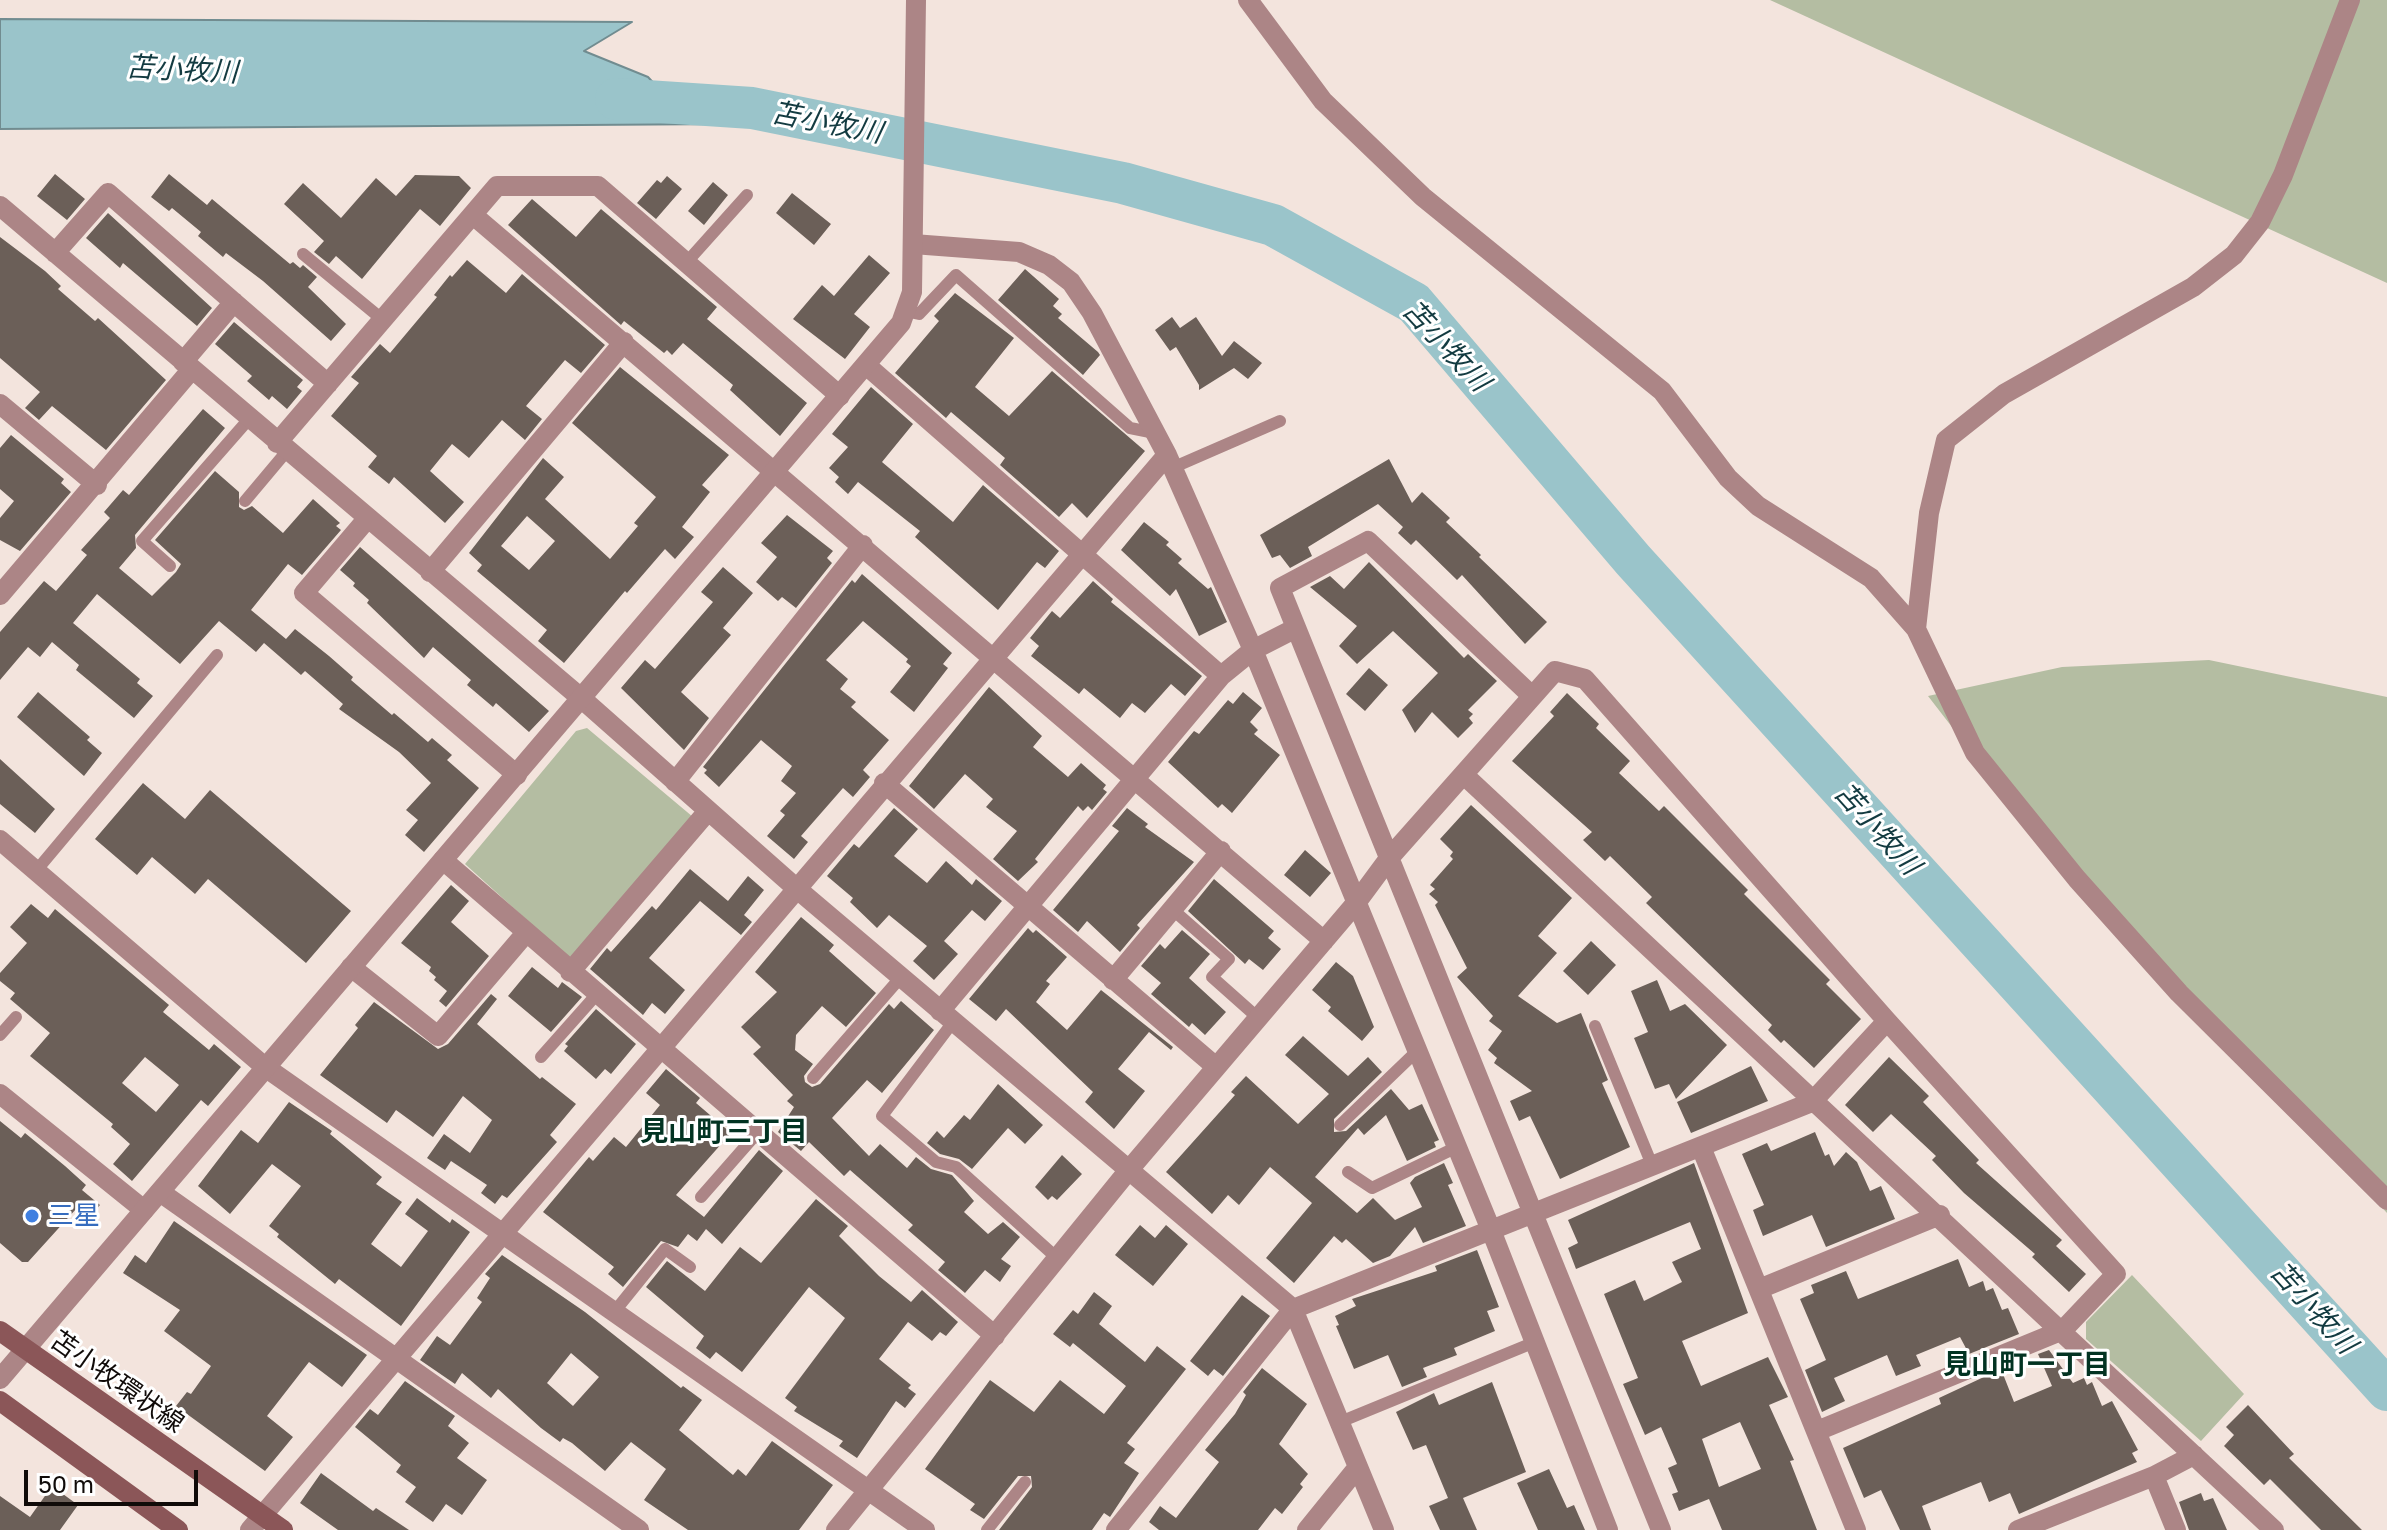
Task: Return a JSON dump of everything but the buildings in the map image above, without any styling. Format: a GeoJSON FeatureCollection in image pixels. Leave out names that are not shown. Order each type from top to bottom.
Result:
{"type":"FeatureCollection","features":[{"type":"Feature","properties":{"kind":"main road","name":"苫小牧環状線"},"geometry":{"type":"LineString","coordinates":[[0,1331],[256,1523],[283,1530]]}},
{"type":"Feature","properties":{"kind":"main road"},"geometry":{"type":"LineString","coordinates":[[0,1401],[178,1530]]}},
{"type":"Feature","properties":{"kind":"street"},"geometry":{"type":"LineString","coordinates":[[1248,0],[1323,101],[1423,197],[1662,391],[1728,478],[1758,506],[1871,578],[1916,629],[1975,753],[2077,879],[2179,993],[2387,1200]]}},
{"type":"Feature","properties":{"kind":"street"},"geometry":{"type":"LineString","coordinates":[[1916,629],[1929,513],[1946,440],[2004,394],[2193,287],[2234,255],[2260,222],[2283,175],[2350,0]]}},
{"type":"Feature","properties":{"kind":"street"},"geometry":{"type":"LineString","coordinates":[[0,1379],[901,323],[912,292],[917,3]]}},
{"type":"Feature","properties":{"kind":"street"},"geometry":{"type":"LineString","coordinates":[[282,447],[328,384],[497,186],[598,186],[840,396]]}},
{"type":"Feature","properties":{"kind":"street"},"geometry":{"type":"LineString","coordinates":[[55,253],[108,193],[328,384]]}},
{"type":"Feature","properties":{"kind":"street"},"geometry":{"type":"LineString","coordinates":[[0,206],[581,698],[796,888],[1293,1309],[1384,1530]]}},
{"type":"Feature","properties":{"kind":"street"},"geometry":{"type":"LineString","coordinates":[[473,215],[1135,776],[1324,941]]}},
{"type":"Feature","properties":{"kind":"street"},"geometry":{"type":"LineString","coordinates":[[913,244],[1019,252],[1049,265],[1071,282],[1092,313],[1169,462],[1253,650],[1491,1230],[1608,1530]]}},
{"type":"Feature","properties":{"kind":"street"},"geometry":{"type":"LineString","coordinates":[[0,595],[97,485],[234,302]]}},
{"type":"Feature","properties":{"kind":"street"},"geometry":{"type":"LineString","coordinates":[[430,572],[624,342]]}},
{"type":"Feature","properties":{"kind":"street"},"geometry":{"type":"LineString","coordinates":[[866,365],[1082,551],[1221,676]]}},
{"type":"Feature","properties":{"kind":"street"},"geometry":{"type":"LineString","coordinates":[[0,404],[97,485]]}},
{"type":"Feature","properties":{"kind":"street"},"geometry":{"type":"LineString","coordinates":[[256,1523],[1082,551],[1169,462]]}},
{"type":"Feature","properties":{"kind":"street"},"geometry":{"type":"LineString","coordinates":[[367,519],[304,593],[517,775]]}},
{"type":"Feature","properties":{"kind":"street"},"geometry":{"type":"LineString","coordinates":[[1532,696],[1368,541],[1280,588],[1661,1530]]}},
{"type":"Feature","properties":{"kind":"street"},"geometry":{"type":"LineString","coordinates":[[675,782],[863,545]]}},
{"type":"Feature","properties":{"kind":"street"},"geometry":{"type":"LineString","coordinates":[[946,1016],[1026,905],[1221,676],[1253,650],[1296,628]]}},
{"type":"Feature","properties":{"kind":"street"},"geometry":{"type":"LineString","coordinates":[[836,1530],[1215,1066],[1356,903],[1390,857],[1555,671],[1585,679],[2116,1274],[2063,1330],[1817,1431]]}},
{"type":"Feature","properties":{"kind":"street"},"geometry":{"type":"LineString","coordinates":[[1464,775],[1812,1102],[1940,1215],[2274,1530]]}},
{"type":"Feature","properties":{"kind":"street"},"geometry":{"type":"LineString","coordinates":[[884,783],[1215,1066]]}},
{"type":"Feature","properties":{"kind":"street"},"geometry":{"type":"LineString","coordinates":[[570,972],[708,811]]}},
{"type":"Feature","properties":{"kind":"street"},"geometry":{"type":"LineString","coordinates":[[0,840],[265,1067],[925,1530]]}},
{"type":"Feature","properties":{"kind":"street"},"geometry":{"type":"LineString","coordinates":[[1113,980],[1221,851]]}},
{"type":"Feature","properties":{"kind":"street"},"geometry":{"type":"LineString","coordinates":[[443,860],[525,934],[995,1336]]}},
{"type":"Feature","properties":{"kind":"street"},"geometry":{"type":"LineString","coordinates":[[351,967],[438,1036],[525,934]]}},
{"type":"Feature","properties":{"kind":"street"},"geometry":{"type":"LineString","coordinates":[[1116,1530],[1293,1309],[1812,1102],[1887,1021]]}},
{"type":"Feature","properties":{"kind":"street"},"geometry":{"type":"LineString","coordinates":[[0,1094],[144,1210]]}},
{"type":"Feature","properties":{"kind":"street"},"geometry":{"type":"LineString","coordinates":[[1701,1147],[1856,1530]]}},
{"type":"Feature","properties":{"kind":"street"},"geometry":{"type":"LineString","coordinates":[[160,1192],[639,1530]]}},
{"type":"Feature","properties":{"kind":"street"},"geometry":{"type":"LineString","coordinates":[[1759,1289],[1940,1215]]}},
{"type":"Feature","properties":{"kind":"street"},"geometry":{"type":"LineString","coordinates":[[2018,1530],[2048,1524],[2194,1455]]}},
{"type":"Feature","properties":{"kind":"street"},"geometry":{"type":"LineString","coordinates":[[1307,1530],[1358,1467]]}},
{"type":"Feature","properties":{"kind":"street"},"geometry":{"type":"LineString","coordinates":[[2154,1476],[2176,1530]]}},
{"type":"Feature","properties":{"kind":"lane"},"geometry":{"type":"LineString","coordinates":[[686,263],[747,195]]}},
{"type":"Feature","properties":{"kind":"lane"},"geometry":{"type":"LineString","coordinates":[[303,254],[383,320]]}},
{"type":"Feature","properties":{"kind":"lane"},"geometry":{"type":"LineString","coordinates":[[905,311],[919,314],[956,275],[1130,428],[1155,433]]}},
{"type":"Feature","properties":{"kind":"lane"},"geometry":{"type":"LineString","coordinates":[[170,566],[142,541],[249,419]]}},
{"type":"Feature","properties":{"kind":"lane"},"geometry":{"type":"LineString","coordinates":[[1169,462],[1280,421]]}},
{"type":"Feature","properties":{"kind":"lane"},"geometry":{"type":"LineString","coordinates":[[245,501],[282,447]]}},
{"type":"Feature","properties":{"kind":"lane"},"geometry":{"type":"LineString","coordinates":[[36,871],[217,655]]}},
{"type":"Feature","properties":{"kind":"lane"},"geometry":{"type":"LineString","coordinates":[[1172,909],[1229,959],[1212,977],[1257,1017]]}},
{"type":"Feature","properties":{"kind":"lane"},"geometry":{"type":"LineString","coordinates":[[813,1078],[901,977]]}},
{"type":"Feature","properties":{"kind":"lane"},"geometry":{"type":"LineString","coordinates":[[541,1057],[597,994]]}},
{"type":"Feature","properties":{"kind":"lane"},"geometry":{"type":"LineString","coordinates":[[946,1016],[882,1116],[936,1162],[956,1167],[1057,1258]]}},
{"type":"Feature","properties":{"kind":"lane"},"geometry":{"type":"LineString","coordinates":[[0,1035],[16,1017]]}},
{"type":"Feature","properties":{"kind":"lane"},"geometry":{"type":"LineString","coordinates":[[1595,1026],[1652,1165]]}},
{"type":"Feature","properties":{"kind":"lane"},"geometry":{"type":"LineString","coordinates":[[1340,1125],[1417,1051]]}},
{"type":"Feature","properties":{"kind":"lane"},"geometry":{"type":"LineString","coordinates":[[701,1197],[758,1132]]}},
{"type":"Feature","properties":{"kind":"lane"},"geometry":{"type":"LineString","coordinates":[[1348,1172],[1372,1188],[1457,1147]]}},
{"type":"Feature","properties":{"kind":"lane"},"geometry":{"type":"LineString","coordinates":[[615,1311],[665,1249],[690,1267]]}},
{"type":"Feature","properties":{"kind":"lane"},"geometry":{"type":"LineString","coordinates":[[1340,1422],[1535,1342]]}},
{"type":"Feature","properties":{"kind":"lane"},"geometry":{"type":"LineString","coordinates":[[987,1530],[1025,1482]]}},
{"type":"Feature","properties":{"kind":"green space"},"geometry":{"type":"Polygon","coordinates":[[[1770,0],[2387,0],[2387,283],[1770,0]]]}},
{"type":"Feature","properties":{"kind":"green space"},"geometry":{"type":"Polygon","coordinates":[[[2209,660],[2387,697],[2387,1213],[2023,819],[1928,696],[2062,667],[2209,660]]]}},
{"type":"Feature","properties":{"kind":"green space"},"geometry":{"type":"Polygon","coordinates":[[[587,728],[693,817],[571,960],[465,864],[576,731],[587,728]]]}},
{"type":"Feature","properties":{"kind":"green space"},"geometry":{"type":"Polygon","coordinates":[[[2132,1275],[2244,1394],[2201,1441],[2086,1339],[2086,1322],[2132,1275]]]}},
{"type":"Feature","properties":{"kind":"water"},"geometry":{"type":"Polygon","coordinates":[[[0,19],[632,22],[584,51],[648,77],[671,102],[727,124],[0,129],[0,19]]]}},
{"type":"Feature","properties":{"kind":"waterway","name":"苫小牧川"},"geometry":{"type":"LineString","coordinates":[[616,99],[752,108],[1123,183],[1273,225],[1414,303],[1633,560],[2387,1390]]}},
{"type":"Feature","properties":{"kind":"place","name":"三星"},"geometry":{"type":"Point","coordinates":[32,1216]}},
{"type":"Feature","properties":{"kind":"district","name":"見山町三丁目"},"geometry":{"type":"Point","coordinates":[724,1132]}},
{"type":"Feature","properties":{"kind":"district","name":"見山町一丁目"},"geometry":{"type":"Point","coordinates":[2027,1365]}}]}
